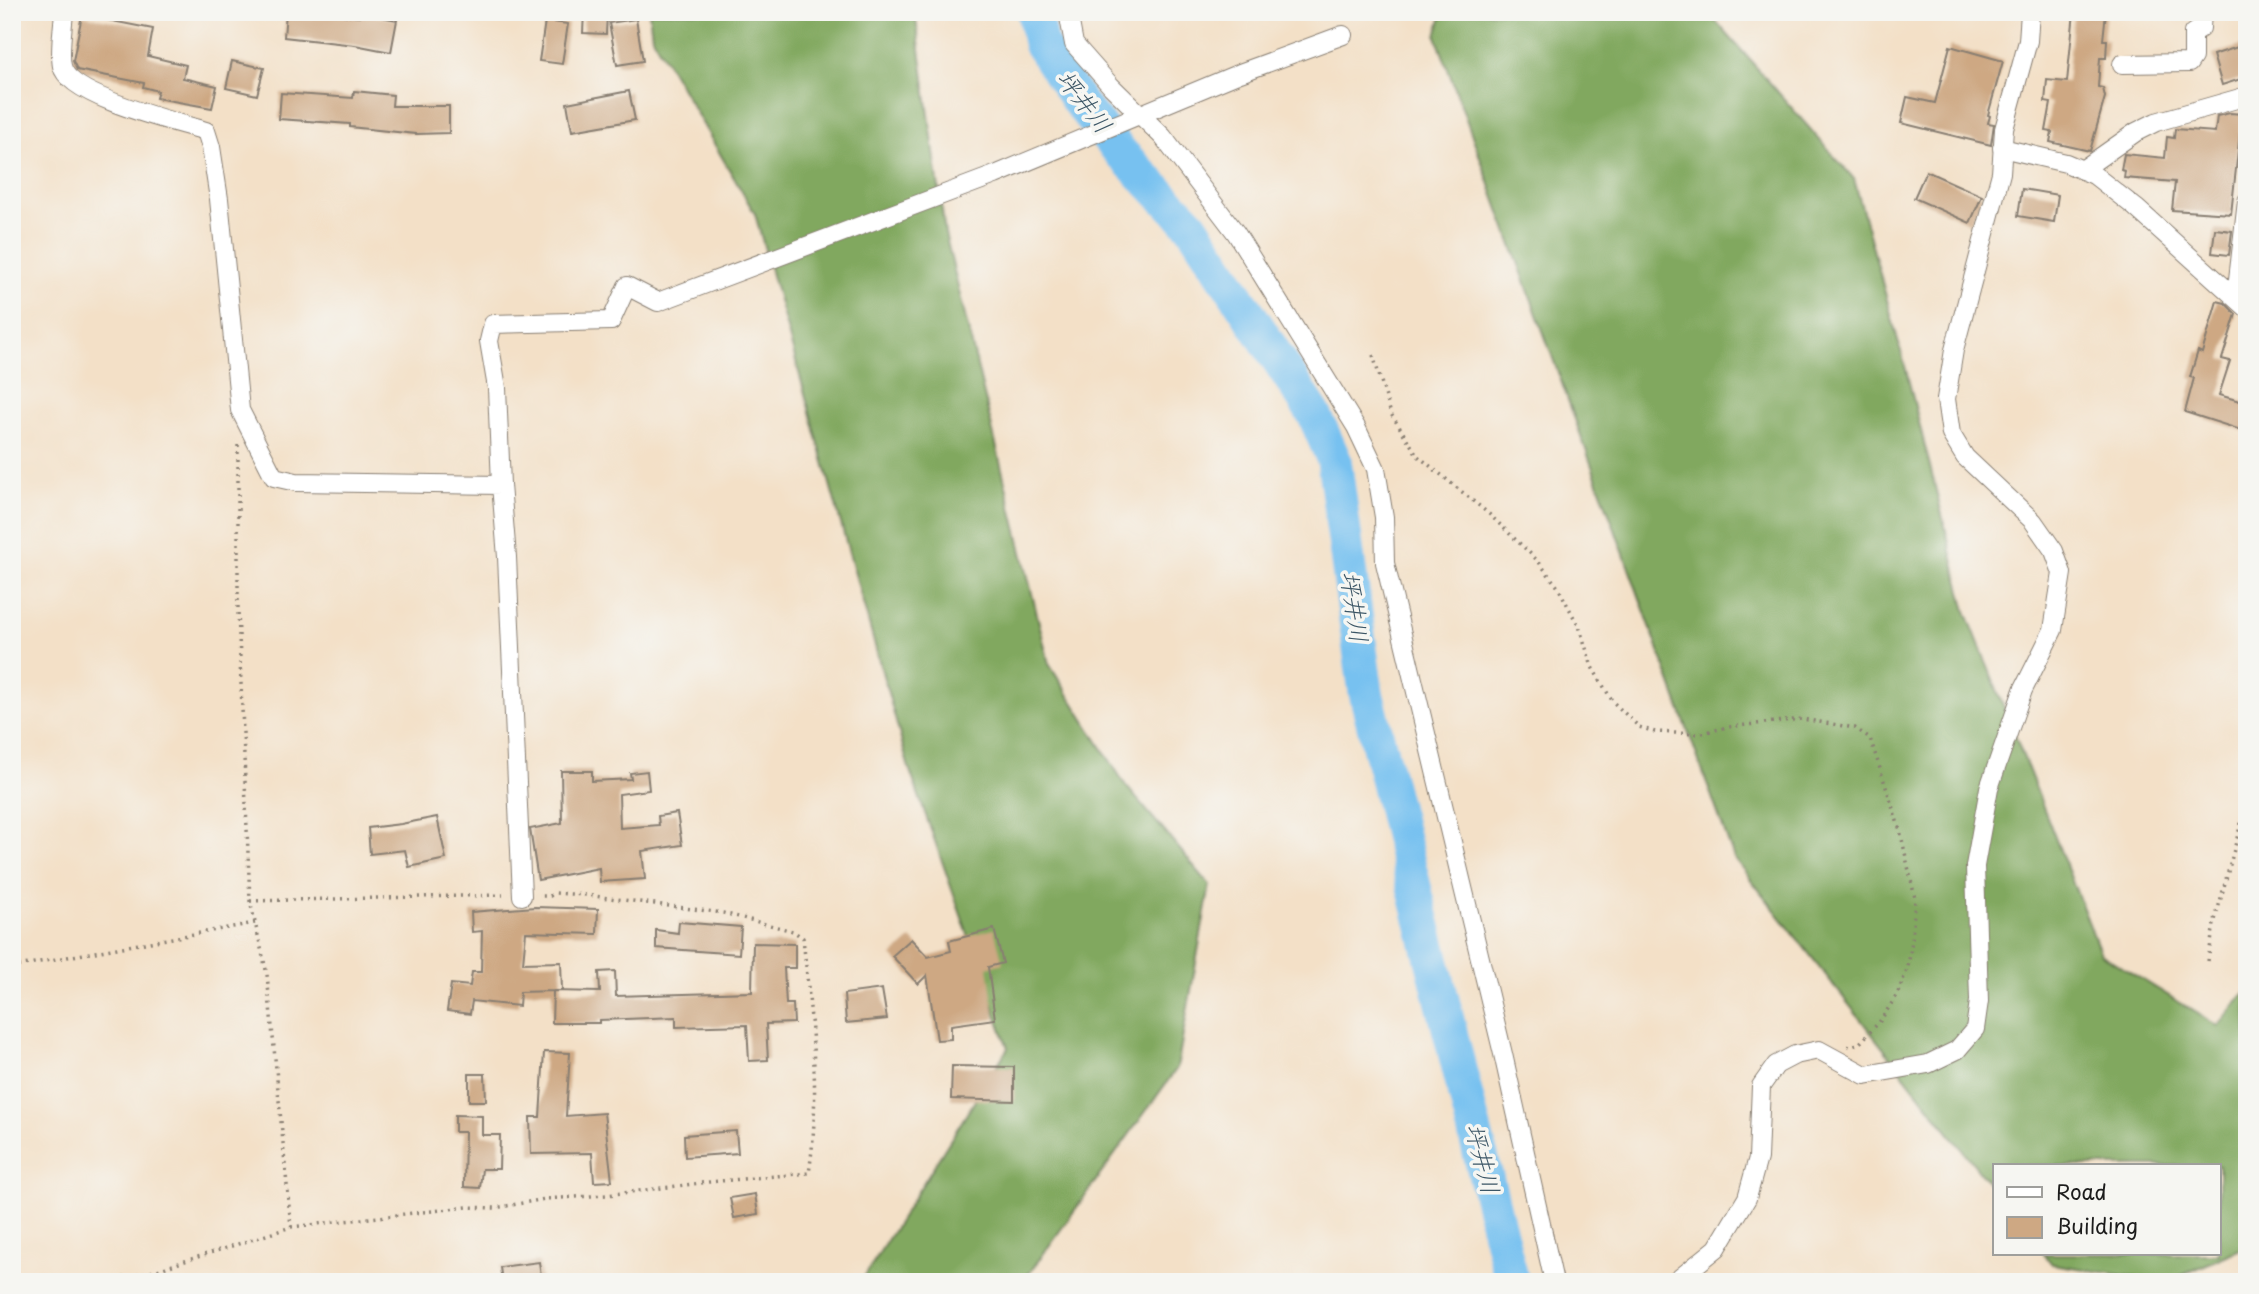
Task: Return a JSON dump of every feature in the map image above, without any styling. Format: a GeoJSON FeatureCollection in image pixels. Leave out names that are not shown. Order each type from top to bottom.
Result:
{"type":"FeatureCollection","features":[{"type":"Feature","properties":{"kind":"street"},"geometry":{"type":"LineString","coordinates":[[64,12],[62,67],[69,80],[99,97],[206,131],[219,199],[240,410],[274,477],[296,482],[501,485]]}},
{"type":"Feature","properties":{"kind":"street"},"geometry":{"type":"LineString","coordinates":[[1068,12],[1074,44],[1111,86],[1163,137],[1236,233],[1356,427],[1376,469],[1384,517],[1385,563],[1503,1054],[1554,1282]]}},
{"type":"Feature","properties":{"kind":"street"},"geometry":{"type":"LineString","coordinates":[[1675,1282],[1717,1248],[1747,1198],[1758,1158],[1761,1086],[1776,1065],[1794,1055],[1819,1050],[1865,1075],[1928,1064],[1957,1050],[1975,1029],[1979,1001],[1975,866],[1989,788],[2023,690],[2053,630],[2062,573],[2054,551],[2033,522],[1965,457],[1951,433],[1946,399],[1954,350],[2001,173],[2008,112],[2028,41],[2030,12]]}},
{"type":"Feature","properties":{"kind":"street"},"geometry":{"type":"LineString","coordinates":[[2122,64],[2189,63],[2193,57],[2193,33],[2202,28],[2202,12]]}},
{"type":"Feature","properties":{"kind":"street"},"geometry":{"type":"LineString","coordinates":[[522,896],[497,388],[489,341],[494,324],[611,321],[627,286],[658,302],[995,174],[1240,73],[1343,35]]}},
{"type":"Feature","properties":{"kind":"street"},"geometry":{"type":"LineString","coordinates":[[2081,170],[2136,132],[2156,122],[2247,96]]}},
{"type":"Feature","properties":{"kind":"street"},"geometry":{"type":"LineString","coordinates":[[2002,148],[2066,163],[2094,175],[2136,208],[2241,302]]}},
{"type":"Feature","properties":{"kind":"street"},"geometry":{"type":"LineString","coordinates":[[2241,302],[2247,201]]}},
{"type":"Feature","properties":{"kind":"path"},"geometry":{"type":"LineString","coordinates":[[1373,355],[1391,414],[1418,456],[1489,514],[1538,561],[1558,587],[1580,629],[1592,667],[1613,702],[1639,727],[1655,732],[1698,734],[1728,727],[1802,719],[1855,728],[1870,738],[1900,830],[1915,898],[1908,967],[1897,995],[1880,1021],[1859,1044],[1819,1050]]}},
{"type":"Feature","properties":{"kind":"path"},"geometry":{"type":"LineString","coordinates":[[240,410],[237,449],[238,611],[250,901],[267,974],[291,1227]]}},
{"type":"Feature","properties":{"kind":"path"},"geometry":{"type":"LineString","coordinates":[[2208,961],[2214,924],[2247,801]]}},
{"type":"Feature","properties":{"kind":"path"},"geometry":{"type":"LineString","coordinates":[[103,1282],[154,1271],[291,1227],[467,1207],[495,1208],[545,1199],[809,1173],[815,1137],[813,1041],[803,939],[793,931],[723,913],[554,893],[550,896],[250,901]]}},
{"type":"Feature","properties":{"kind":"path"},"geometry":{"type":"LineString","coordinates":[[12,967],[256,923]]}},
{"type":"Feature","properties":{"kind":"green space"},"geometry":{"type":"Polygon","coordinates":[[[649,12],[915,12],[945,233],[1049,664],[1126,786],[1210,885],[1177,1068],[1023,1282],[861,1282],[1008,1048],[908,765],[755,214],[652,37],[649,12]]]}},
{"type":"Feature","properties":{"kind":"green space"},"geometry":{"type":"Polygon","coordinates":[[[1443,12],[1717,12],[1714,19],[1854,179],[1905,366],[1966,611],[2101,954],[2218,1026],[2247,991],[2247,1246],[2167,1282],[2052,1264],[2046,1256],[2220,1256],[2220,1164],[1993,1164],[1993,1188],[1734,858],[1436,36],[1443,12]]]}},
{"type":"Feature","properties":{"kind":"building"},"geometry":{"type":"Polygon","coordinates":[[[286,12],[359,17],[360,13],[397,20],[391,52],[284,37],[286,12]]]}},
{"type":"Feature","properties":{"kind":"building"},"geometry":{"type":"Polygon","coordinates":[[[584,12],[607,12],[606,34],[583,33],[584,12]]]}},
{"type":"Feature","properties":{"kind":"building"},"geometry":{"type":"Polygon","coordinates":[[[2074,12],[2106,12],[2103,40],[2107,40],[2106,58],[2100,58],[2098,87],[2103,88],[2105,97],[2090,151],[2050,142],[2052,132],[2046,131],[2051,103],[2045,102],[2047,80],[2067,82],[2074,12]]]}},
{"type":"Feature","properties":{"kind":"building"},"geometry":{"type":"Polygon","coordinates":[[[82,15],[153,29],[148,56],[186,65],[183,78],[217,86],[212,108],[156,98],[158,91],[143,87],[144,83],[77,70],[73,61],[82,15]]]}},
{"type":"Feature","properties":{"kind":"building"},"geometry":{"type":"Polygon","coordinates":[[[636,19],[643,61],[617,65],[609,23],[636,19]]]}},
{"type":"Feature","properties":{"kind":"building"},"geometry":{"type":"Polygon","coordinates":[[[545,21],[568,24],[562,64],[539,61],[545,21]]]}},
{"type":"Feature","properties":{"kind":"building"},"geometry":{"type":"Polygon","coordinates":[[[2247,44],[2247,77],[2222,85],[2213,55],[2247,44]]]}},
{"type":"Feature","properties":{"kind":"building"},"geometry":{"type":"Polygon","coordinates":[[[1950,46],[2003,61],[1988,115],[1988,123],[1994,124],[1991,145],[1901,123],[1907,97],[1935,103],[1950,46]]]}},
{"type":"Feature","properties":{"kind":"building"},"geometry":{"type":"Polygon","coordinates":[[[232,61],[264,68],[257,95],[226,88],[232,61]]]}},
{"type":"Feature","properties":{"kind":"building"},"geometry":{"type":"Polygon","coordinates":[[[354,91],[393,95],[392,106],[449,106],[449,133],[416,134],[350,127],[350,124],[279,119],[281,93],[353,98],[354,91]]]}},
{"type":"Feature","properties":{"kind":"building"},"geometry":{"type":"Polygon","coordinates":[[[629,91],[635,120],[572,131],[567,103],[629,91]]]}},
{"type":"Feature","properties":{"kind":"building"},"geometry":{"type":"Polygon","coordinates":[[[2242,114],[2231,214],[2172,210],[2175,182],[2124,178],[2125,171],[2121,170],[2124,154],[2165,158],[2167,137],[2174,138],[2175,129],[2215,132],[2217,116],[2242,114]]]}},
{"type":"Feature","properties":{"kind":"building"},"geometry":{"type":"Polygon","coordinates":[[[1926,171],[1982,196],[1970,223],[1914,198],[1926,171]]]}},
{"type":"Feature","properties":{"kind":"building"},"geometry":{"type":"Polygon","coordinates":[[[2022,189],[2058,195],[2054,222],[2018,216],[2022,189]]]}},
{"type":"Feature","properties":{"kind":"building"},"geometry":{"type":"Polygon","coordinates":[[[2215,229],[2232,231],[2229,255],[2212,253],[2215,229]]]}},
{"type":"Feature","properties":{"kind":"building"},"geometry":{"type":"Polygon","coordinates":[[[2217,301],[2225,303],[2236,314],[2222,359],[2230,361],[2219,395],[2247,403],[2247,432],[2185,412],[2194,378],[2190,377],[2198,351],[2202,353],[2217,301]]]}},
{"type":"Feature","properties":{"kind":"building"},"geometry":{"type":"Polygon","coordinates":[[[561,771],[592,771],[592,781],[631,779],[630,773],[647,771],[649,790],[619,794],[620,828],[659,825],[658,816],[677,813],[682,845],[642,851],[645,879],[600,882],[599,868],[538,880],[530,829],[562,823],[561,771]]]}},
{"type":"Feature","properties":{"kind":"building"},"geometry":{"type":"Polygon","coordinates":[[[437,817],[446,859],[409,867],[405,850],[370,854],[368,828],[437,817]]]}},
{"type":"Feature","properties":{"kind":"building"},"geometry":{"type":"Polygon","coordinates":[[[535,907],[598,909],[597,934],[526,932],[523,963],[561,962],[562,991],[520,992],[519,1006],[472,1001],[470,1014],[447,1011],[451,984],[470,986],[472,972],[481,972],[482,931],[472,932],[471,912],[535,907]]]}},
{"type":"Feature","properties":{"kind":"building"},"geometry":{"type":"Polygon","coordinates":[[[679,922],[741,927],[739,954],[656,948],[656,930],[678,933],[679,922]]]}},
{"type":"Feature","properties":{"kind":"building"},"geometry":{"type":"Polygon","coordinates":[[[994,929],[1003,963],[988,967],[995,1019],[951,1025],[951,1039],[937,1040],[927,975],[918,984],[892,956],[911,939],[928,957],[951,951],[949,941],[994,929]]]}},
{"type":"Feature","properties":{"kind":"building"},"geometry":{"type":"Polygon","coordinates":[[[753,943],[795,944],[795,968],[784,968],[786,1004],[793,1004],[794,1023],[766,1024],[768,1060],[749,1061],[747,1025],[676,1027],[676,1017],[599,1020],[599,1023],[552,1023],[553,991],[600,992],[599,972],[615,971],[616,996],[752,992],[753,943]]]}},
{"type":"Feature","properties":{"kind":"building"},"geometry":{"type":"Polygon","coordinates":[[[882,989],[887,1019],[846,1023],[844,994],[882,989]]]}},
{"type":"Feature","properties":{"kind":"building"},"geometry":{"type":"Polygon","coordinates":[[[544,1052],[570,1053],[566,1116],[604,1113],[612,1181],[594,1182],[592,1153],[531,1154],[530,1117],[540,1117],[544,1052]]]}},
{"type":"Feature","properties":{"kind":"building"},"geometry":{"type":"Polygon","coordinates":[[[952,1066],[1014,1067],[1014,1101],[951,1099],[952,1066]]]}},
{"type":"Feature","properties":{"kind":"building"},"geometry":{"type":"Polygon","coordinates":[[[469,1074],[485,1074],[486,1101],[469,1101],[469,1074]]]}},
{"type":"Feature","properties":{"kind":"building"},"geometry":{"type":"Polygon","coordinates":[[[455,1115],[482,1116],[482,1135],[500,1135],[499,1169],[482,1169],[480,1188],[464,1187],[465,1132],[455,1132],[455,1115]]]}},
{"type":"Feature","properties":{"kind":"building"},"geometry":{"type":"Polygon","coordinates":[[[736,1131],[738,1153],[685,1157],[684,1135],[736,1131]]]}},
{"type":"Feature","properties":{"kind":"building"},"geometry":{"type":"Polygon","coordinates":[[[755,1194],[758,1214],[734,1218],[730,1198],[755,1194]]]}},
{"type":"Feature","properties":{"kind":"building"},"geometry":{"type":"Polygon","coordinates":[[[539,1262],[542,1282],[502,1282],[500,1267],[539,1262]]]}},
{"type":"Feature","properties":{"kind":"waterway","name":"坪井川"},"geometry":{"type":"LineString","coordinates":[[1034,12],[1040,43],[1081,105],[1122,154],[1191,225],[1314,414],[1334,460],[1366,693],[1512,1282]]}}]}
